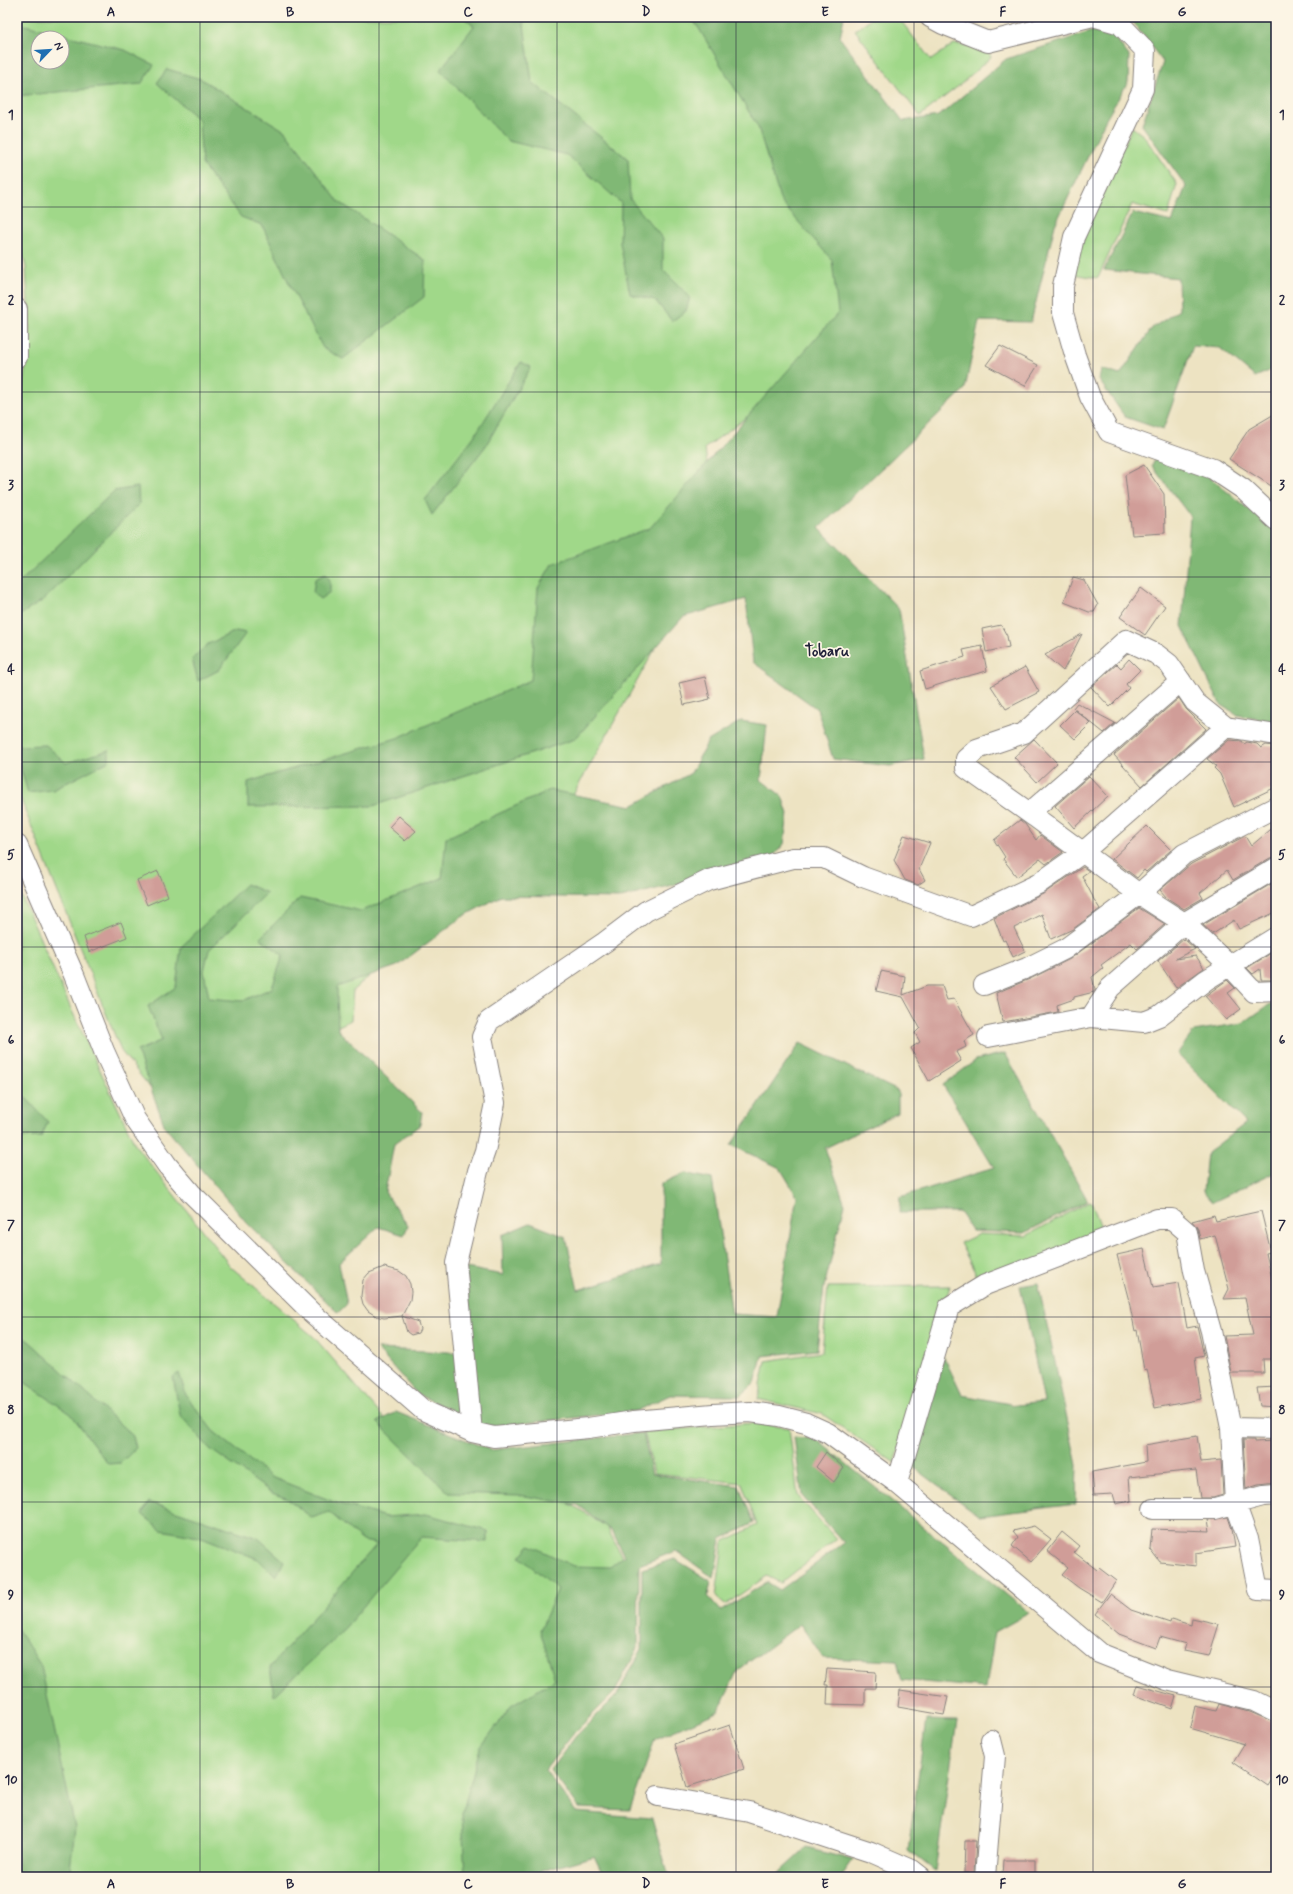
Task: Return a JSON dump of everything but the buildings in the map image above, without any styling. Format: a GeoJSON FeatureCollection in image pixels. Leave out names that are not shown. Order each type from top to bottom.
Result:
{"type":"FeatureCollection","features":[{"type":"Feature","properties":{"kind":"street"},"geometry":{"type":"LineString","coordinates":[[930,17],[988,42],[1090,17]]}},
{"type":"Feature","properties":{"kind":"street"},"geometry":{"type":"LineString","coordinates":[[1096,17],[1120,24],[1145,50],[1144,89],[1074,237],[1064,286],[1064,313],[1074,355],[1090,397],[1109,432],[1213,469],[1243,489],[1276,520]]}},
{"type":"Feature","properties":{"kind":"street"},"geometry":{"type":"LineString","coordinates":[[17,309],[17,357]]}},
{"type":"Feature","properties":{"kind":"street"},"geometry":{"type":"LineString","coordinates":[[1276,736],[1226,727],[1195,702],[1169,664],[1156,654],[1126,640],[1024,733],[977,748],[966,759],[966,768],[1139,894],[1184,923],[1229,965],[1254,992],[1276,991]]}},
{"type":"Feature","properties":{"kind":"street"},"geometry":{"type":"LineString","coordinates":[[1035,817],[1036,807],[1181,681]]}},
{"type":"Feature","properties":{"kind":"street"},"geometry":{"type":"LineString","coordinates":[[472,1432],[456,1262],[478,1171],[485,1151],[495,1102],[482,1037],[489,1021],[606,942],[646,911],[709,880],[793,858],[824,858],[863,876],[971,916],[1038,884],[1082,853],[1226,727]]}},
{"type":"Feature","properties":{"kind":"street"},"geometry":{"type":"LineString","coordinates":[[984,985],[1027,968],[1065,949],[1139,894],[1184,854],[1276,807]]}},
{"type":"Feature","properties":{"kind":"street"},"geometry":{"type":"LineString","coordinates":[[17,845],[54,928],[104,1051],[135,1119],[167,1165],[190,1192],[312,1313],[373,1368],[423,1410],[472,1432],[494,1438],[588,1428],[634,1421],[750,1412],[780,1416],[806,1423],[828,1433],[897,1483],[1099,1653],[1167,1680],[1254,1701],[1276,1712]]}},
{"type":"Feature","properties":{"kind":"street"},"geometry":{"type":"LineString","coordinates":[[1091,1017],[1110,988],[1184,923],[1276,868]]}},
{"type":"Feature","properties":{"kind":"street"},"geometry":{"type":"LineString","coordinates":[[988,1037],[1091,1017],[1144,1022],[1159,1016],[1206,980],[1276,937]]}},
{"type":"Feature","properties":{"kind":"street"},"geometry":{"type":"LineString","coordinates":[[897,1483],[949,1308],[985,1285],[1157,1219],[1172,1219],[1187,1232],[1194,1271],[1211,1331],[1231,1428],[1235,1503],[1248,1539],[1258,1590],[1276,1591]]}},
{"type":"Feature","properties":{"kind":"street"},"geometry":{"type":"LineString","coordinates":[[1231,1428],[1276,1429]]}},
{"type":"Feature","properties":{"kind":"street"},"geometry":{"type":"LineString","coordinates":[[1153,1510],[1215,1509],[1276,1494]]}},
{"type":"Feature","properties":{"kind":"street"},"geometry":{"type":"LineString","coordinates":[[985,1877],[995,1756],[991,1740]]}},
{"type":"Feature","properties":{"kind":"street"},"geometry":{"type":"LineString","coordinates":[[658,1796],[750,1812],[871,1852],[912,1870],[921,1877]]}},
{"type":"Feature","properties":{"kind":"green space"},"geometry":{"type":"Polygon","coordinates":[[[17,17],[690,17],[744,82],[862,294],[826,358],[705,448],[716,540],[572,797],[402,949],[353,990],[351,1020],[167,1109],[121,1051],[17,790],[17,426],[30,336],[26,267],[17,232],[17,17]]]}},
{"type":"Feature","properties":{"kind":"green space"},"geometry":{"type":"Polygon","coordinates":[[[463,17],[523,17],[532,82],[628,159],[630,199],[663,239],[663,270],[690,297],[686,311],[672,321],[655,300],[630,294],[620,243],[621,203],[567,155],[508,141],[440,70],[474,26],[463,17]]]}},
{"type":"Feature","properties":{"kind":"green space"},"geometry":{"type":"Polygon","coordinates":[[[692,17],[844,17],[840,38],[903,121],[939,116],[1006,59],[1093,31],[1113,35],[1129,56],[1128,82],[1105,121],[1055,225],[1031,322],[979,321],[965,389],[819,528],[899,609],[924,759],[890,766],[833,759],[817,709],[753,662],[746,599],[683,617],[575,739],[373,806],[248,807],[248,782],[397,738],[531,680],[538,588],[552,564],[650,528],[838,313],[832,260],[781,202],[758,127],[692,17]]]}},
{"type":"Feature","properties":{"kind":"green space"},"geometry":{"type":"Polygon","coordinates":[[[873,17],[898,17],[931,60],[954,44],[987,49],[991,57],[961,84],[920,116],[855,30],[873,17]]]}},
{"type":"Feature","properties":{"kind":"green space"},"geometry":{"type":"Polygon","coordinates":[[[1129,17],[1276,17],[1276,368],[1255,377],[1220,348],[1193,346],[1163,430],[1125,417],[1099,380],[1101,369],[1120,375],[1152,328],[1179,310],[1178,278],[1104,270],[1133,213],[1172,222],[1186,186],[1142,125],[1163,62],[1129,17]]]}},
{"type":"Feature","properties":{"kind":"green space"},"geometry":{"type":"Polygon","coordinates":[[[17,23],[45,30],[30,30],[30,70],[70,70],[70,36],[125,50],[154,65],[141,84],[17,96],[17,23]]]}},
{"type":"Feature","properties":{"kind":"green space"},"geometry":{"type":"Polygon","coordinates":[[[167,69],[201,79],[285,131],[338,201],[425,260],[424,297],[343,359],[323,348],[288,281],[262,225],[241,217],[202,164],[199,120],[157,83],[167,69]]]}},
{"type":"Feature","properties":{"kind":"green space"},"geometry":{"type":"Polygon","coordinates":[[[1132,127],[1144,136],[1177,184],[1168,215],[1132,204],[1098,278],[1072,274],[1086,231],[1132,127]]]}},
{"type":"Feature","properties":{"kind":"green space"},"geometry":{"type":"Polygon","coordinates":[[[521,362],[531,367],[485,447],[432,515],[425,500],[475,435],[521,362]]]}},
{"type":"Feature","properties":{"kind":"green space"},"geometry":{"type":"Polygon","coordinates":[[[1156,457],[1207,475],[1247,508],[1276,497],[1276,723],[1238,715],[1220,704],[1182,626],[1190,516],[1152,466],[1156,457]]]}},
{"type":"Feature","properties":{"kind":"green space"},"geometry":{"type":"Polygon","coordinates":[[[138,487],[139,504],[45,599],[17,617],[17,585],[114,491],[138,487]]]}},
{"type":"Feature","properties":{"kind":"green space"},"geometry":{"type":"Polygon","coordinates":[[[325,574],[330,580],[330,592],[320,599],[313,593],[315,579],[325,574]]]}},
{"type":"Feature","properties":{"kind":"green space"},"geometry":{"type":"Polygon","coordinates":[[[236,631],[246,633],[219,670],[198,681],[192,659],[208,644],[236,631]]]}},
{"type":"Feature","properties":{"kind":"green space"},"geometry":{"type":"Polygon","coordinates":[[[741,721],[767,725],[761,780],[782,796],[788,814],[784,844],[770,860],[621,898],[501,896],[462,917],[397,966],[337,987],[338,1030],[422,1112],[420,1125],[394,1144],[385,1192],[408,1226],[404,1235],[378,1227],[339,1263],[347,1304],[338,1313],[247,1223],[165,1127],[137,1051],[162,1040],[148,1006],[176,987],[181,947],[246,884],[267,893],[209,950],[204,971],[209,998],[242,1001],[272,988],[283,955],[260,938],[300,898],[361,911],[442,878],[446,838],[550,790],[632,806],[691,773],[708,741],[741,721]]]}},
{"type":"Feature","properties":{"kind":"green space"},"geometry":{"type":"Polygon","coordinates":[[[46,745],[66,763],[109,750],[109,761],[53,790],[28,793],[17,756],[17,746],[46,745]]]}},
{"type":"Feature","properties":{"kind":"green space"},"geometry":{"type":"Polygon","coordinates":[[[17,886],[72,1011],[136,1146],[231,1267],[314,1337],[392,1428],[524,1489],[574,1506],[607,1527],[628,1569],[484,1827],[461,1877],[17,1877],[17,886]]]}},
{"type":"Feature","properties":{"kind":"green space"},"geometry":{"type":"Polygon","coordinates":[[[1276,1000],[1276,1172],[1213,1202],[1203,1191],[1207,1153],[1246,1123],[1177,1054],[1194,1031],[1243,1023],[1276,1000]]]}},
{"type":"Feature","properties":{"kind":"green space"},"geometry":{"type":"Polygon","coordinates":[[[800,1043],[898,1091],[898,1113],[825,1148],[845,1204],[824,1287],[817,1350],[762,1356],[755,1383],[740,1396],[670,1395],[636,1411],[488,1427],[417,1394],[377,1349],[473,1353],[466,1268],[503,1275],[502,1235],[530,1223],[566,1237],[578,1290],[661,1264],[661,1184],[685,1173],[712,1179],[732,1314],[777,1317],[797,1196],[780,1168],[731,1145],[800,1043]]]}},
{"type":"Feature","properties":{"kind":"green space"},"geometry":{"type":"Polygon","coordinates":[[[1005,1053],[1088,1201],[1024,1233],[972,1231],[959,1212],[899,1212],[900,1197],[994,1168],[943,1085],[976,1060],[1005,1053]]]}},
{"type":"Feature","properties":{"kind":"green space"},"geometry":{"type":"Polygon","coordinates":[[[17,1088],[48,1122],[41,1137],[22,1138],[17,1130],[17,1088]]]}},
{"type":"Feature","properties":{"kind":"green space"},"geometry":{"type":"Polygon","coordinates":[[[1091,1201],[1104,1235],[980,1282],[960,1243],[979,1234],[1026,1236],[1091,1201]]]}},
{"type":"Feature","properties":{"kind":"green space"},"geometry":{"type":"Polygon","coordinates":[[[1038,1283],[1077,1465],[1076,1504],[980,1516],[912,1466],[944,1357],[962,1395],[1016,1405],[1044,1402],[1020,1286],[1038,1283]]]}},
{"type":"Feature","properties":{"kind":"green space"},"geometry":{"type":"Polygon","coordinates":[[[950,1286],[895,1463],[822,1414],[758,1399],[766,1361],[822,1352],[828,1287],[950,1286]]]}},
{"type":"Feature","properties":{"kind":"green space"},"geometry":{"type":"Polygon","coordinates":[[[17,1333],[30,1342],[133,1436],[136,1448],[121,1463],[108,1464],[71,1414],[17,1377],[17,1333]]]}},
{"type":"Feature","properties":{"kind":"green space"},"geometry":{"type":"Polygon","coordinates":[[[179,1373],[186,1395],[213,1431],[271,1477],[337,1503],[386,1517],[426,1514],[488,1531],[488,1542],[422,1537],[339,1635],[274,1696],[270,1667],[377,1544],[363,1541],[329,1512],[312,1518],[288,1499],[272,1493],[210,1449],[180,1415],[173,1377],[179,1373]]]}},
{"type":"Feature","properties":{"kind":"green space"},"geometry":{"type":"Polygon","coordinates":[[[396,1412],[491,1450],[643,1433],[652,1474],[739,1486],[754,1523],[721,1539],[714,1578],[676,1551],[639,1565],[638,1648],[615,1692],[574,1733],[545,1770],[576,1812],[652,1818],[669,1877],[604,1877],[594,1856],[522,1877],[465,1877],[462,1814],[480,1748],[511,1706],[555,1680],[540,1630],[558,1589],[520,1557],[530,1545],[573,1566],[610,1567],[624,1556],[613,1532],[578,1505],[519,1495],[449,1493],[377,1422],[396,1412]]]}},
{"type":"Feature","properties":{"kind":"green space"},"geometry":{"type":"Polygon","coordinates":[[[754,1423],[789,1428],[798,1496],[836,1539],[781,1583],[767,1576],[725,1605],[716,1597],[723,1542],[757,1525],[742,1483],[654,1473],[644,1432],[754,1423]]]}},
{"type":"Feature","properties":{"kind":"green space"},"geometry":{"type":"Polygon","coordinates":[[[794,1437],[816,1439],[1029,1613],[995,1632],[986,1688],[902,1680],[897,1661],[823,1658],[800,1624],[737,1671],[719,1711],[655,1739],[630,1810],[579,1808],[550,1770],[576,1736],[617,1695],[642,1649],[642,1569],[675,1559],[711,1581],[708,1596],[721,1611],[767,1582],[780,1590],[844,1543],[802,1495],[794,1437]]]}},
{"type":"Feature","properties":{"kind":"green space"},"geometry":{"type":"Polygon","coordinates":[[[149,1502],[258,1538],[284,1561],[276,1577],[258,1559],[204,1538],[161,1530],[142,1514],[149,1502]]]}},
{"type":"Feature","properties":{"kind":"green space"},"geometry":{"type":"Polygon","coordinates":[[[17,1628],[41,1666],[75,1828],[69,1877],[17,1877],[17,1628]]]}},
{"type":"Feature","properties":{"kind":"green space"},"geometry":{"type":"Polygon","coordinates":[[[926,1720],[957,1721],[935,1871],[908,1850],[926,1720]]]}},
{"type":"Feature","properties":{"kind":"green space"},"geometry":{"type":"Polygon","coordinates":[[[806,1848],[853,1860],[841,1877],[777,1877],[781,1871],[806,1848]]]}},
{"type":"Feature","properties":{"kind":"district","name":"Tobaru"},"geometry":{"type":"Point","coordinates":[827,652]}}]}
